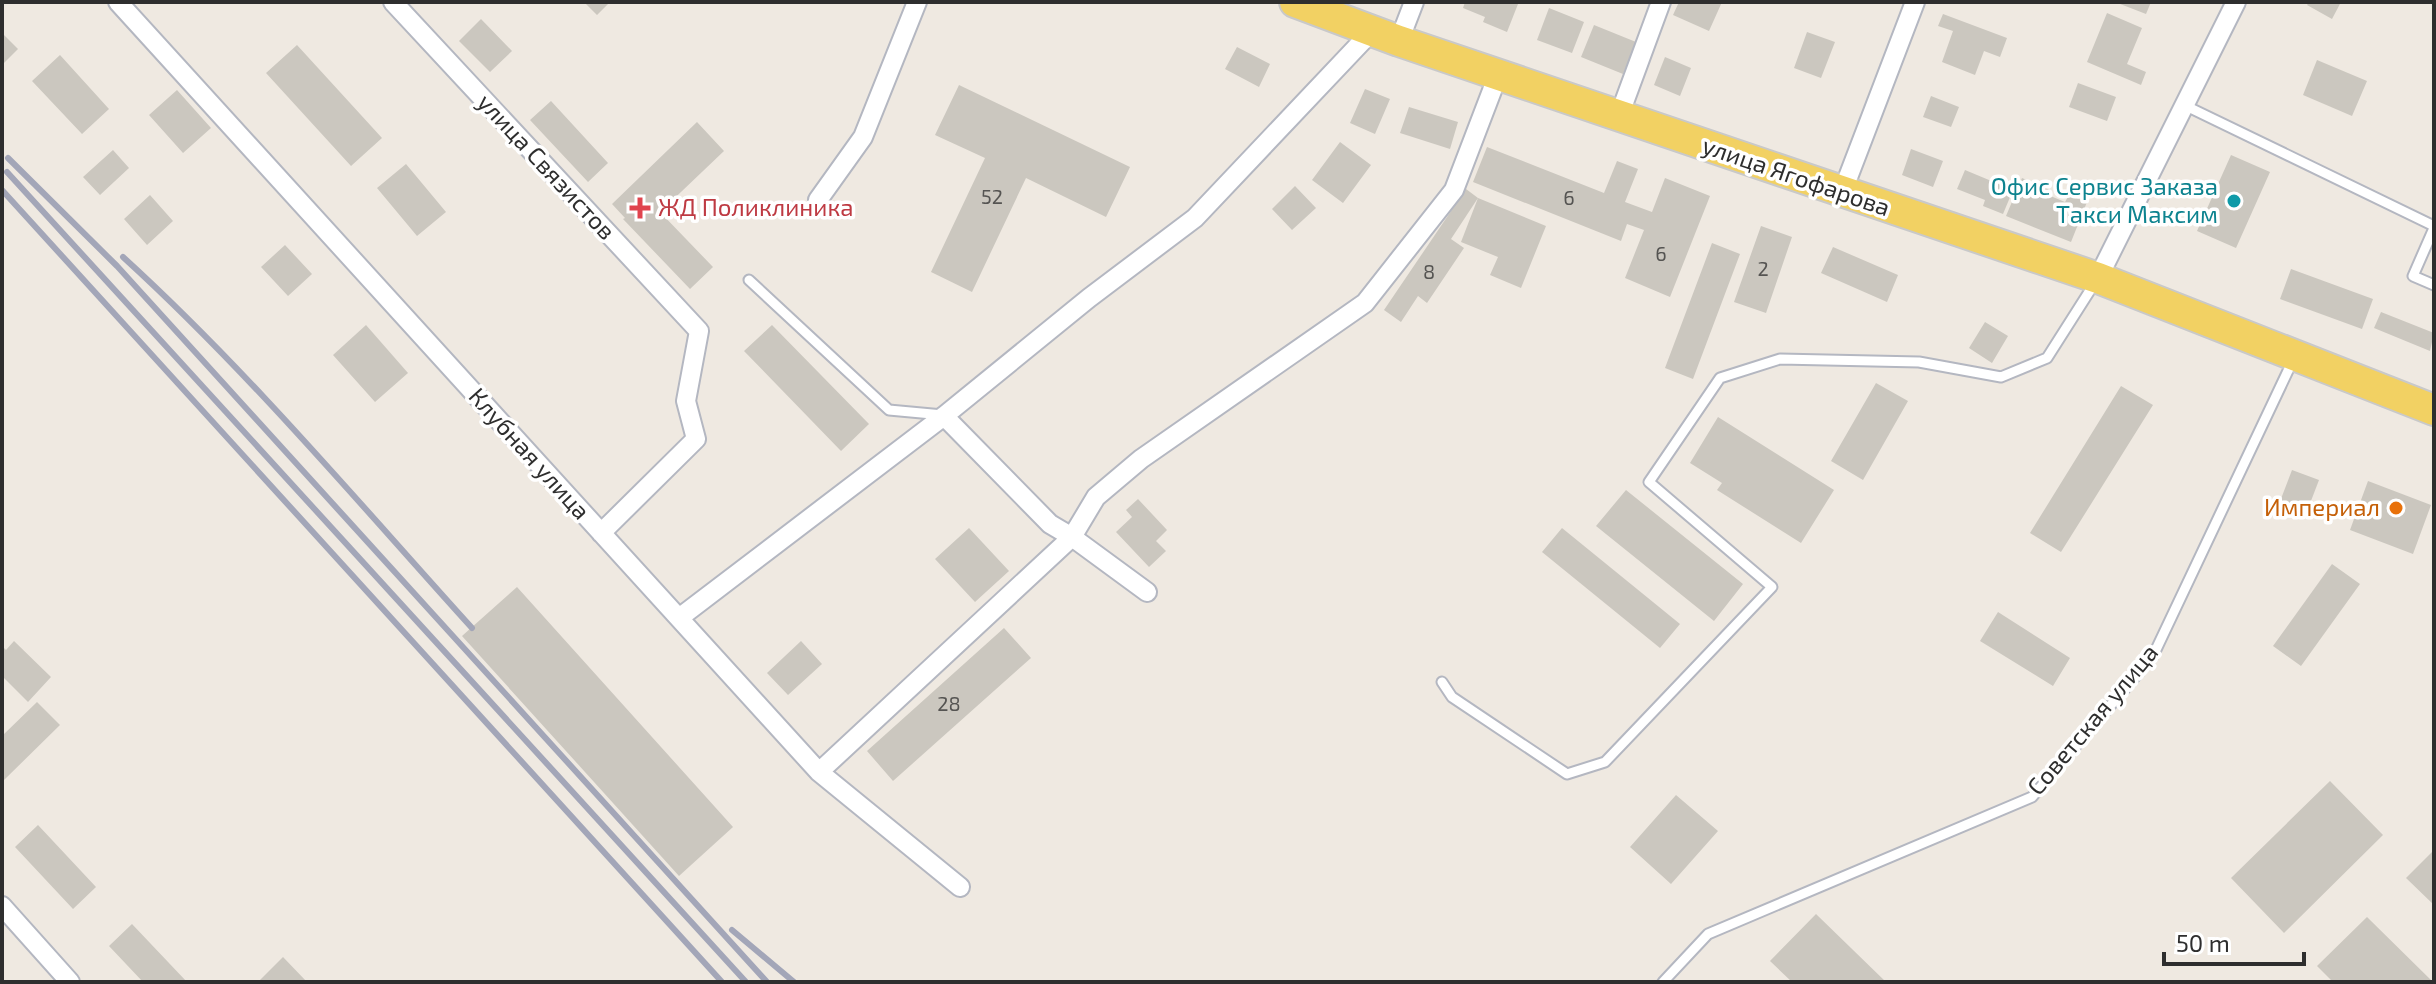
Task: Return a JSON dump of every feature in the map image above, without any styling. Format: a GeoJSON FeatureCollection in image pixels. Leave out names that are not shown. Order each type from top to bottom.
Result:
{"type":"FeatureCollection","features":[{"type":"Feature","properties":{"kind":"main road","name":"улица Ягофарова"},"geometry":{"type":"LineString","coordinates":[[1295,2],[1498,75],[2098,278],[2434,410]]}},
{"type":"Feature","properties":{"kind":"street","name":"Клубная улица"},"geometry":{"type":"LineString","coordinates":[[118,2],[819,772],[960,887]]}},
{"type":"Feature","properties":{"kind":"street","name":"улица Связистов"},"geometry":{"type":"LineString","coordinates":[[393,2],[699,331],[686,401],[696,439],[601,533]]}},
{"type":"Feature","properties":{"kind":"street"},"geometry":{"type":"LineString","coordinates":[[818,200],[863,137],[917,2]]}},
{"type":"Feature","properties":{"kind":"street"},"geometry":{"type":"LineString","coordinates":[[679,618],[944,416],[1089,298],[1195,218],[1385,36],[1414,2]]}},
{"type":"Feature","properties":{"kind":"street"},"geometry":{"type":"LineString","coordinates":[[1619,116],[1661,2]]}},
{"type":"Feature","properties":{"kind":"street"},"geometry":{"type":"LineString","coordinates":[[1842,193],[1915,2]]}},
{"type":"Feature","properties":{"kind":"street"},"geometry":{"type":"LineString","coordinates":[[2098,278],[2236,2]]}},
{"type":"Feature","properties":{"kind":"street"},"geometry":{"type":"LineString","coordinates":[[819,772],[1072,537],[1096,497],[1141,459],[1365,303],[1454,190],[1498,75]]}},
{"type":"Feature","properties":{"kind":"street"},"geometry":{"type":"LineString","coordinates":[[944,416],[1050,524],[1147,592]]}},
{"type":"Feature","properties":{"kind":"street"},"geometry":{"type":"LineString","coordinates":[[2,906],[70,982]]}},
{"type":"Feature","properties":{"kind":"lane"},"geometry":{"type":"LineString","coordinates":[[2184,105],[2434,227],[2413,276],[2434,285]]}},
{"type":"Feature","properties":{"kind":"lane"},"geometry":{"type":"LineString","coordinates":[[1442,682],[1452,697],[1567,774],[1605,762],[1772,587],[1649,482],[1720,378],[1780,359],[1919,362],[2001,377],[2047,358],[2098,278]]}},
{"type":"Feature","properties":{"kind":"lane"},"geometry":{"type":"LineString","coordinates":[[749,280],[889,410],[944,416]]}},
{"type":"Feature","properties":{"kind":"lane","name":"Советская улица"},"geometry":{"type":"LineString","coordinates":[[1663,982],[1708,934],[2032,797],[2153,656],[2296,355]]}},
{"type":"Feature","properties":{"kind":"building"},"geometry":{"type":"Polygon","coordinates":[[[584,2],[610,2],[597,15],[584,2]]]}},
{"type":"Feature","properties":{"kind":"building"},"geometry":{"type":"Polygon","coordinates":[[[1465,2],[1518,4],[1507,32],[1483,22],[1485,17],[1463,8],[1465,2]]]}},
{"type":"Feature","properties":{"kind":"building"},"geometry":{"type":"Polygon","coordinates":[[[1679,2],[1722,2],[1709,31],[1673,15],[1679,2]]]}},
{"type":"Feature","properties":{"kind":"building"},"geometry":{"type":"Polygon","coordinates":[[[2115,2],[2151,2],[2146,14],[2115,2]]]}},
{"type":"Feature","properties":{"kind":"building"},"geometry":{"type":"Polygon","coordinates":[[[2309,2],[2341,2],[2332,19],[2307,5],[2309,2]]]}},
{"type":"Feature","properties":{"kind":"building"},"geometry":{"type":"Polygon","coordinates":[[[1549,8],[1584,22],[1572,53],[1537,40],[1549,8]]]}},
{"type":"Feature","properties":{"kind":"building"},"geometry":{"type":"Polygon","coordinates":[[[2107,13],[2142,28],[2127,64],[2146,72],[2141,85],[2087,62],[2107,13]]]}},
{"type":"Feature","properties":{"kind":"building"},"geometry":{"type":"Polygon","coordinates":[[[1943,14],[2007,38],[2000,57],[1984,51],[1975,75],[1942,62],[1953,31],[1938,26],[1943,14]]]}},
{"type":"Feature","properties":{"kind":"building"},"geometry":{"type":"Polygon","coordinates":[[[481,19],[512,51],[490,72],[459,41],[481,19]]]}},
{"type":"Feature","properties":{"kind":"building"},"geometry":{"type":"Polygon","coordinates":[[[1594,25],[1636,42],[1623,74],[1581,57],[1594,25]]]}},
{"type":"Feature","properties":{"kind":"building"},"geometry":{"type":"Polygon","coordinates":[[[1807,32],[1835,42],[1821,78],[1794,68],[1807,32]]]}},
{"type":"Feature","properties":{"kind":"building"},"geometry":{"type":"Polygon","coordinates":[[[2,33],[18,49],[2,65],[2,33]]]}},
{"type":"Feature","properties":{"kind":"building"},"geometry":{"type":"Polygon","coordinates":[[[297,45],[382,138],[351,166],[266,73],[297,45]]]}},
{"type":"Feature","properties":{"kind":"building"},"geometry":{"type":"Polygon","coordinates":[[[1237,47],[1270,64],[1259,87],[1225,69],[1237,47]]]}},
{"type":"Feature","properties":{"kind":"building"},"geometry":{"type":"Polygon","coordinates":[[[60,55],[109,109],[82,134],[32,81],[60,55]]]}},
{"type":"Feature","properties":{"kind":"building"},"geometry":{"type":"Polygon","coordinates":[[[1665,57],[1691,68],[1680,96],[1654,85],[1665,57]]]}},
{"type":"Feature","properties":{"kind":"building"},"geometry":{"type":"Polygon","coordinates":[[[2317,60],[2367,81],[2352,116],[2303,95],[2317,60]]]}},
{"type":"Feature","properties":{"kind":"building"},"geometry":{"type":"Polygon","coordinates":[[[2078,83],[2116,97],[2107,121],[2069,107],[2078,83]]]}},
{"type":"Feature","properties":{"kind":"building"},"geometry":{"type":"Polygon","coordinates":[[[959,85],[1130,167],[1106,217],[1026,178],[972,292],[931,272],[985,158],[935,135],[959,85]]]}},
{"type":"Feature","properties":{"kind":"building"},"geometry":{"type":"Polygon","coordinates":[[[1365,89],[1390,99],[1375,134],[1350,123],[1365,89]]]}},
{"type":"Feature","properties":{"kind":"building"},"geometry":{"type":"Polygon","coordinates":[[[177,90],[211,128],[183,153],[149,115],[177,90]]]}},
{"type":"Feature","properties":{"kind":"building"},"geometry":{"type":"Polygon","coordinates":[[[1931,96],[1959,107],[1951,127],[1923,117],[1931,96]]]}},
{"type":"Feature","properties":{"kind":"building"},"geometry":{"type":"Polygon","coordinates":[[[551,101],[608,163],[588,182],[530,120],[551,101]]]}},
{"type":"Feature","properties":{"kind":"building"},"geometry":{"type":"Polygon","coordinates":[[[1409,107],[1458,122],[1450,149],[1400,133],[1409,107]]]}},
{"type":"Feature","properties":{"kind":"building","name":"ЖД Поликлиника"},"geometry":{"type":"Polygon","coordinates":[[[697,122],[724,151],[660,212],[713,267],[690,289],[612,204],[697,122]]]}},
{"type":"Feature","properties":{"kind":"building"},"geometry":{"type":"Polygon","coordinates":[[[1340,142],[1371,165],[1343,203],[1312,180],[1340,142]]]}},
{"type":"Feature","properties":{"kind":"building"},"geometry":{"type":"Polygon","coordinates":[[[1487,147],[1604,193],[1617,161],[1638,169],[1625,202],[1652,212],[1665,178],[1710,196],[1670,297],[1625,278],[1644,230],[1627,224],[1621,241],[1473,182],[1487,147]]]}},
{"type":"Feature","properties":{"kind":"building"},"geometry":{"type":"Polygon","coordinates":[[[1911,149],[1943,161],[1933,187],[1902,175],[1911,149]]]}},
{"type":"Feature","properties":{"kind":"building"},"geometry":{"type":"Polygon","coordinates":[[[113,150],[129,168],[100,195],[83,177],[113,150]]]}},
{"type":"Feature","properties":{"kind":"building","name":"Офис Сервис Заказа Такси Максим"},"geometry":{"type":"Polygon","coordinates":[[[2231,155],[2270,172],[2236,248],[2197,231],[2231,155]]]}},
{"type":"Feature","properties":{"kind":"building"},"geometry":{"type":"Polygon","coordinates":[[[406,164],[446,212],[417,236],[377,188],[406,164]]]}},
{"type":"Feature","properties":{"kind":"building"},"geometry":{"type":"Polygon","coordinates":[[[1965,170],[2013,190],[2003,214],[1983,206],[1985,200],[1957,189],[1965,170]]]}},
{"type":"Feature","properties":{"kind":"building"},"geometry":{"type":"Polygon","coordinates":[[[2022,178],[2050,190],[2048,195],[2065,202],[2069,195],[2087,202],[2071,242],[2006,216],[2022,178]]]}},
{"type":"Feature","properties":{"kind":"building"},"geometry":{"type":"Polygon","coordinates":[[[1295,186],[1316,208],[1292,230],[1272,209],[1295,186]]]}},
{"type":"Feature","properties":{"kind":"building"},"geometry":{"type":"Polygon","coordinates":[[[1466,189],[1478,198],[1451,239],[1464,248],[1427,303],[1418,296],[1401,322],[1384,310],[1466,189]]]}},
{"type":"Feature","properties":{"kind":"building"},"geometry":{"type":"Polygon","coordinates":[[[150,195],[173,221],[147,245],[124,219],[150,195]]]}},
{"type":"Feature","properties":{"kind":"building"},"geometry":{"type":"Polygon","coordinates":[[[1478,198],[1546,226],[1521,288],[1490,275],[1498,257],[1461,242],[1478,198]]]}},
{"type":"Feature","properties":{"kind":"building"},"geometry":{"type":"Polygon","coordinates":[[[1761,226],[1792,237],[1766,313],[1734,302],[1761,226]]]}},
{"type":"Feature","properties":{"kind":"building"},"geometry":{"type":"Polygon","coordinates":[[[1712,243],[1740,254],[1693,379],[1665,368],[1712,243]]]}},
{"type":"Feature","properties":{"kind":"building"},"geometry":{"type":"Polygon","coordinates":[[[285,245],[312,274],[288,296],[261,267],[285,245]]]}},
{"type":"Feature","properties":{"kind":"building"},"geometry":{"type":"Polygon","coordinates":[[[1833,247],[1898,275],[1887,302],[1821,273],[1833,247]]]}},
{"type":"Feature","properties":{"kind":"building"},"geometry":{"type":"Polygon","coordinates":[[[2291,269],[2373,299],[2362,329],[2280,299],[2291,269]]]}},
{"type":"Feature","properties":{"kind":"building"},"geometry":{"type":"Polygon","coordinates":[[[2381,312],[2434,333],[2430,351],[2374,328],[2381,312]]]}},
{"type":"Feature","properties":{"kind":"building"},"geometry":{"type":"Polygon","coordinates":[[[1985,322],[2008,336],[1992,363],[1969,348],[1985,322]]]}},
{"type":"Feature","properties":{"kind":"building"},"geometry":{"type":"Polygon","coordinates":[[[366,325],[408,373],[375,402],[333,355],[366,325]]]}},
{"type":"Feature","properties":{"kind":"building"},"geometry":{"type":"Polygon","coordinates":[[[772,325],[869,424],[841,451],[744,351],[772,325]]]}},
{"type":"Feature","properties":{"kind":"building"},"geometry":{"type":"Polygon","coordinates":[[[1876,383],[1908,401],[1863,480],[1831,461],[1876,383]]]}},
{"type":"Feature","properties":{"kind":"building"},"geometry":{"type":"Polygon","coordinates":[[[2121,386],[2153,405],[2061,552],[2030,533],[2121,386]]]}},
{"type":"Feature","properties":{"kind":"building"},"geometry":{"type":"Polygon","coordinates":[[[1718,417],[1834,490],[1801,543],[1717,490],[1722,483],[1690,463],[1718,417]]]}},
{"type":"Feature","properties":{"kind":"building"},"geometry":{"type":"Polygon","coordinates":[[[2292,470],[2319,480],[2306,514],[2279,504],[2292,470]]]}},
{"type":"Feature","properties":{"kind":"building"},"geometry":{"type":"Polygon","coordinates":[[[2368,481],[2431,505],[2413,554],[2350,530],[2368,481]]]}},
{"type":"Feature","properties":{"kind":"building"},"geometry":{"type":"Polygon","coordinates":[[[1626,490],[1743,584],[1714,621],[1596,526],[1626,490]]]}},
{"type":"Feature","properties":{"kind":"building"},"geometry":{"type":"Polygon","coordinates":[[[1138,499],[1167,530],[1156,541],[1166,551],[1149,567],[1116,532],[1132,517],[1126,510],[1138,499]]]}},
{"type":"Feature","properties":{"kind":"building"},"geometry":{"type":"Polygon","coordinates":[[[969,528],[1009,571],[975,602],[935,559],[969,528]]]}},
{"type":"Feature","properties":{"kind":"building"},"geometry":{"type":"Polygon","coordinates":[[[1562,528],[1680,624],[1660,648],[1542,552],[1562,528]]]}},
{"type":"Feature","properties":{"kind":"building"},"geometry":{"type":"Polygon","coordinates":[[[2332,564],[2360,584],[2301,666],[2273,646],[2332,564]]]}},
{"type":"Feature","properties":{"kind":"building"},"geometry":{"type":"Polygon","coordinates":[[[517,587],[733,827],[679,876],[462,636],[517,587]]]}},
{"type":"Feature","properties":{"kind":"building"},"geometry":{"type":"Polygon","coordinates":[[[1998,612],[2070,658],[2053,686],[1980,641],[1998,612]]]}},
{"type":"Feature","properties":{"kind":"building"},"geometry":{"type":"Polygon","coordinates":[[[1004,628],[1031,658],[893,781],[867,751],[1004,628]]]}},
{"type":"Feature","properties":{"kind":"building"},"geometry":{"type":"Polygon","coordinates":[[[14,641],[51,677],[28,702],[2,676],[2,646],[6,650],[14,641]]]}},
{"type":"Feature","properties":{"kind":"building"},"geometry":{"type":"Polygon","coordinates":[[[801,641],[822,664],[788,695],[767,673],[801,641]]]}},
{"type":"Feature","properties":{"kind":"building"},"geometry":{"type":"Polygon","coordinates":[[[37,702],[60,725],[2,782],[2,736],[37,702]]]}},
{"type":"Feature","properties":{"kind":"building"},"geometry":{"type":"Polygon","coordinates":[[[2330,781],[2383,835],[2284,933],[2231,878],[2330,781]]]}},
{"type":"Feature","properties":{"kind":"building"},"geometry":{"type":"Polygon","coordinates":[[[1676,795],[1718,831],[1671,884],[1630,847],[1676,795]]]}},
{"type":"Feature","properties":{"kind":"building"},"geometry":{"type":"Polygon","coordinates":[[[38,825],[96,887],[73,909],[15,847],[38,825]]]}},
{"type":"Feature","properties":{"kind":"building"},"geometry":{"type":"Polygon","coordinates":[[[2434,850],[2434,905],[2406,878],[2434,850]]]}},
{"type":"Feature","properties":{"kind":"building"},"geometry":{"type":"Polygon","coordinates":[[[1816,914],[1886,982],[1792,982],[1770,961],[1816,914]]]}},
{"type":"Feature","properties":{"kind":"building"},"geometry":{"type":"Polygon","coordinates":[[[2367,917],[2433,982],[2333,982],[2317,966],[2367,917]]]}},
{"type":"Feature","properties":{"kind":"building"},"geometry":{"type":"Polygon","coordinates":[[[132,924],[187,982],[143,982],[109,946],[132,924]]]}},
{"type":"Feature","properties":{"kind":"building"},"geometry":{"type":"Polygon","coordinates":[[[283,957],[307,982],[258,982],[283,957]]]}},
{"type":"Feature","properties":{"kind":"railway"},"geometry":{"type":"LineString","coordinates":[[8,158],[117,266],[767,982]]}},
{"type":"Feature","properties":{"kind":"railway"},"geometry":{"type":"LineString","coordinates":[[7,172],[746,982]]}},
{"type":"Feature","properties":{"kind":"railway"},"geometry":{"type":"LineString","coordinates":[[2,190],[722,982]]}},
{"type":"Feature","properties":{"kind":"railway"},"geometry":{"type":"LineString","coordinates":[[123,257],[258,391],[472,628]]}},
{"type":"Feature","properties":{"kind":"railway"},"geometry":{"type":"LineString","coordinates":[[732,930],[794,982]]}},
{"type":"Feature","properties":{"kind":"place","name":"Офис Сервис Заказа Такси Максим"},"geometry":{"type":"Point","coordinates":[2234,201]}},
{"type":"Feature","properties":{"kind":"place","name":"ЖД Поликлиника"},"geometry":{"type":"Point","coordinates":[640,208]}},
{"type":"Feature","properties":{"kind":"place","name":"Империал"},"geometry":{"type":"Point","coordinates":[2396,508]}}]}
